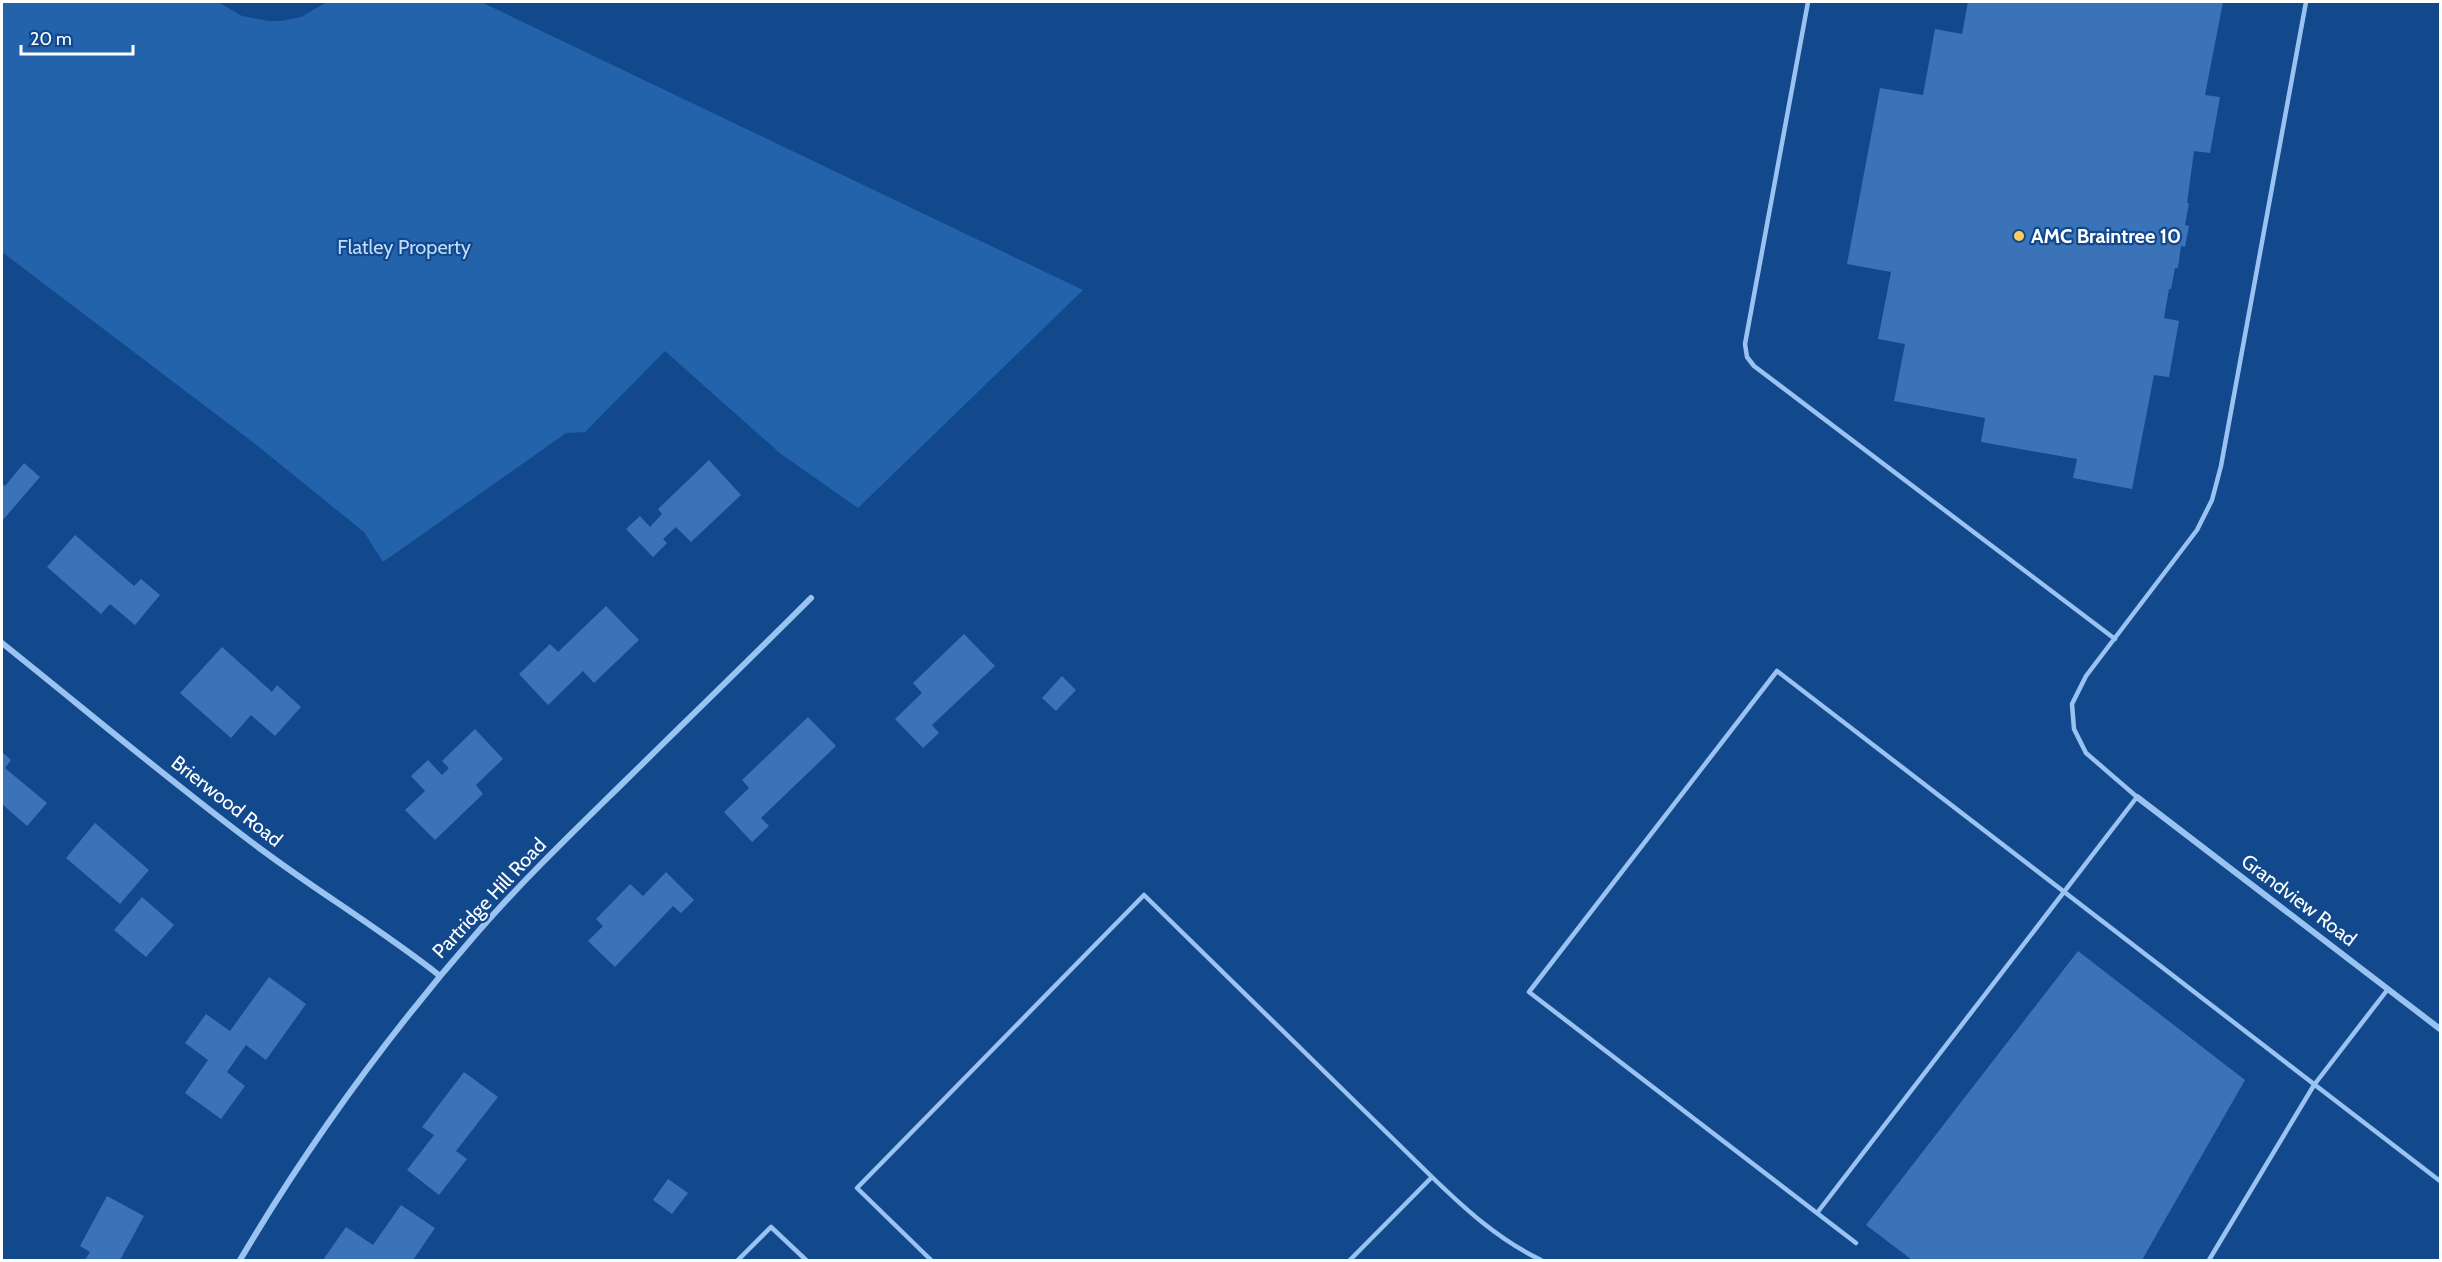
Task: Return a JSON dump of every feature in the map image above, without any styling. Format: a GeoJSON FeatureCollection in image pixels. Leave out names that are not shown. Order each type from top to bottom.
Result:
{"type":"FeatureCollection","features":[{"type":"Feature","properties":{"kind":"street","name":"Partridge Hill Road"},"geometry":{"type":"LineString","coordinates":[[240,1260],[325,1130],[440,976],[477,933],[550,856],[811,598]]}},
{"type":"Feature","properties":{"kind":"street","name":"Brierwood Road"},"geometry":{"type":"LineString","coordinates":[[2,643],[219,818],[294,873],[392,939],[440,976]]}},
{"type":"Feature","properties":{"kind":"street","name":"Grandview Road"},"geometry":{"type":"LineString","coordinates":[[2137,797],[2440,1029]]}},
{"type":"Feature","properties":{"kind":"lane"},"geometry":{"type":"LineString","coordinates":[[1808,2],[1745,344],[1747,357],[1754,366],[2115,639]]}},
{"type":"Feature","properties":{"kind":"lane"},"geometry":{"type":"LineString","coordinates":[[1817,1213],[2137,797],[2086,753],[2074,729],[2072,704],[2086,676],[2197,530],[2217,484],[2306,2]]}},
{"type":"Feature","properties":{"kind":"lane"},"geometry":{"type":"LineString","coordinates":[[1856,1243],[1529,992],[1777,671],[2440,1181]]}},
{"type":"Feature","properties":{"kind":"lane"},"geometry":{"type":"LineString","coordinates":[[931,1260],[857,1188],[1144,895],[1432,1177],[1482,1223],[1541,1260]]}},
{"type":"Feature","properties":{"kind":"lane"},"geometry":{"type":"LineString","coordinates":[[2209,1260],[2314,1085],[2388,989]]}},
{"type":"Feature","properties":{"kind":"lane"},"geometry":{"type":"LineString","coordinates":[[1350,1260],[1432,1177]]}},
{"type":"Feature","properties":{"kind":"lane"},"geometry":{"type":"LineString","coordinates":[[738,1260],[771,1227],[806,1260]]}},
{"type":"Feature","properties":{"kind":"green space","name":"Flatley Property"},"geometry":{"type":"Polygon","coordinates":[[[2,2],[218,2],[242,16],[281,21],[301,17],[327,2],[481,2],[1083,290],[858,508],[781,454],[665,351],[585,432],[566,433],[383,562],[364,532],[254,443],[2,252],[2,2]]]}},
{"type":"Feature","properties":{"kind":"building","name":"AMC Braintree 10"},"geometry":{"type":"Polygon","coordinates":[[[1968,2],[2223,2],[2205,95],[2220,97],[2210,153],[2194,151],[2185,225],[2189,226],[2185,247],[2181,246],[2178,268],[2175,268],[2171,289],[2169,289],[2164,318],[2179,321],[2169,377],[2154,375],[2132,489],[2073,478],[2077,459],[1981,442],[1985,418],[1894,401],[1905,344],[1878,339],[1891,272],[1847,264],[1880,88],[1923,95],[1935,29],[1962,34],[1968,2]]]}},
{"type":"Feature","properties":{"kind":"building"},"geometry":{"type":"Polygon","coordinates":[[[709,460],[741,495],[691,542],[676,527],[663,539],[667,543],[653,557],[626,529],[640,516],[650,527],[662,514],[658,509],[709,460]]]}},
{"type":"Feature","properties":{"kind":"building"},"geometry":{"type":"Polygon","coordinates":[[[24,463],[40,477],[2,521],[2,484],[5,486],[24,463]]]}},
{"type":"Feature","properties":{"kind":"building"},"geometry":{"type":"Polygon","coordinates":[[[75,535],[134,586],[141,579],[160,595],[135,625],[110,604],[101,614],[47,567],[75,535]]]}},
{"type":"Feature","properties":{"kind":"building"},"geometry":{"type":"Polygon","coordinates":[[[606,606],[639,640],[594,683],[583,671],[548,705],[519,674],[550,644],[558,652],[606,606]]]}},
{"type":"Feature","properties":{"kind":"building"},"geometry":{"type":"Polygon","coordinates":[[[964,634],[995,666],[932,725],[939,733],[923,748],[895,719],[922,693],[913,683],[964,634]]]}},
{"type":"Feature","properties":{"kind":"building"},"geometry":{"type":"Polygon","coordinates":[[[222,647],[272,692],[277,685],[301,707],[275,736],[251,715],[231,738],[180,693],[222,647]]]}},
{"type":"Feature","properties":{"kind":"building"},"geometry":{"type":"Polygon","coordinates":[[[1062,676],[1076,690],[1056,711],[1042,698],[1062,676]]]}},
{"type":"Feature","properties":{"kind":"building"},"geometry":{"type":"Polygon","coordinates":[[[808,717],[836,746],[761,818],[769,826],[752,842],[724,812],[749,788],[742,780],[808,717]]]}},
{"type":"Feature","properties":{"kind":"building"},"geometry":{"type":"Polygon","coordinates":[[[475,729],[503,759],[476,785],[483,794],[435,840],[405,810],[425,791],[411,776],[428,760],[442,775],[449,768],[442,761],[475,729]]]}},
{"type":"Feature","properties":{"kind":"building"},"geometry":{"type":"Polygon","coordinates":[[[2,752],[11,760],[5,768],[47,803],[27,826],[2,804],[2,752]]]}},
{"type":"Feature","properties":{"kind":"building"},"geometry":{"type":"Polygon","coordinates":[[[95,823],[149,870],[120,904],[66,858],[95,823]]]}},
{"type":"Feature","properties":{"kind":"building"},"geometry":{"type":"Polygon","coordinates":[[[666,872],[694,900],[681,913],[673,906],[615,967],[588,941],[603,926],[596,919],[630,884],[643,896],[666,872]]]}},
{"type":"Feature","properties":{"kind":"building"},"geometry":{"type":"Polygon","coordinates":[[[142,897],[174,925],[146,957],[114,930],[142,897]]]}},
{"type":"Feature","properties":{"kind":"building"},"geometry":{"type":"Polygon","coordinates":[[[2078,951],[2245,1080],[2142,1260],[1912,1260],[1866,1225],[2078,951]]]}},
{"type":"Feature","properties":{"kind":"building"},"geometry":{"type":"Polygon","coordinates":[[[269,977],[306,1004],[266,1060],[246,1045],[227,1072],[245,1086],[221,1119],[185,1093],[208,1060],[185,1043],[206,1014],[230,1031],[269,977]]]}},
{"type":"Feature","properties":{"kind":"building"},"geometry":{"type":"Polygon","coordinates":[[[464,1072],[498,1097],[456,1151],[467,1159],[439,1195],[407,1170],[434,1135],[422,1127],[464,1072]]]}},
{"type":"Feature","properties":{"kind":"building"},"geometry":{"type":"Polygon","coordinates":[[[668,1179],[688,1193],[672,1214],[653,1200],[668,1179]]]}},
{"type":"Feature","properties":{"kind":"building"},"geometry":{"type":"Polygon","coordinates":[[[107,1196],[144,1216],[120,1260],[85,1260],[90,1252],[80,1246],[107,1196]]]}},
{"type":"Feature","properties":{"kind":"building"},"geometry":{"type":"Polygon","coordinates":[[[401,1205],[435,1228],[413,1260],[323,1260],[346,1227],[373,1245],[401,1205]]]}},
{"type":"Feature","properties":{"kind":"place","name":"AMC Braintree 10"},"geometry":{"type":"Point","coordinates":[2019,236]}}]}
